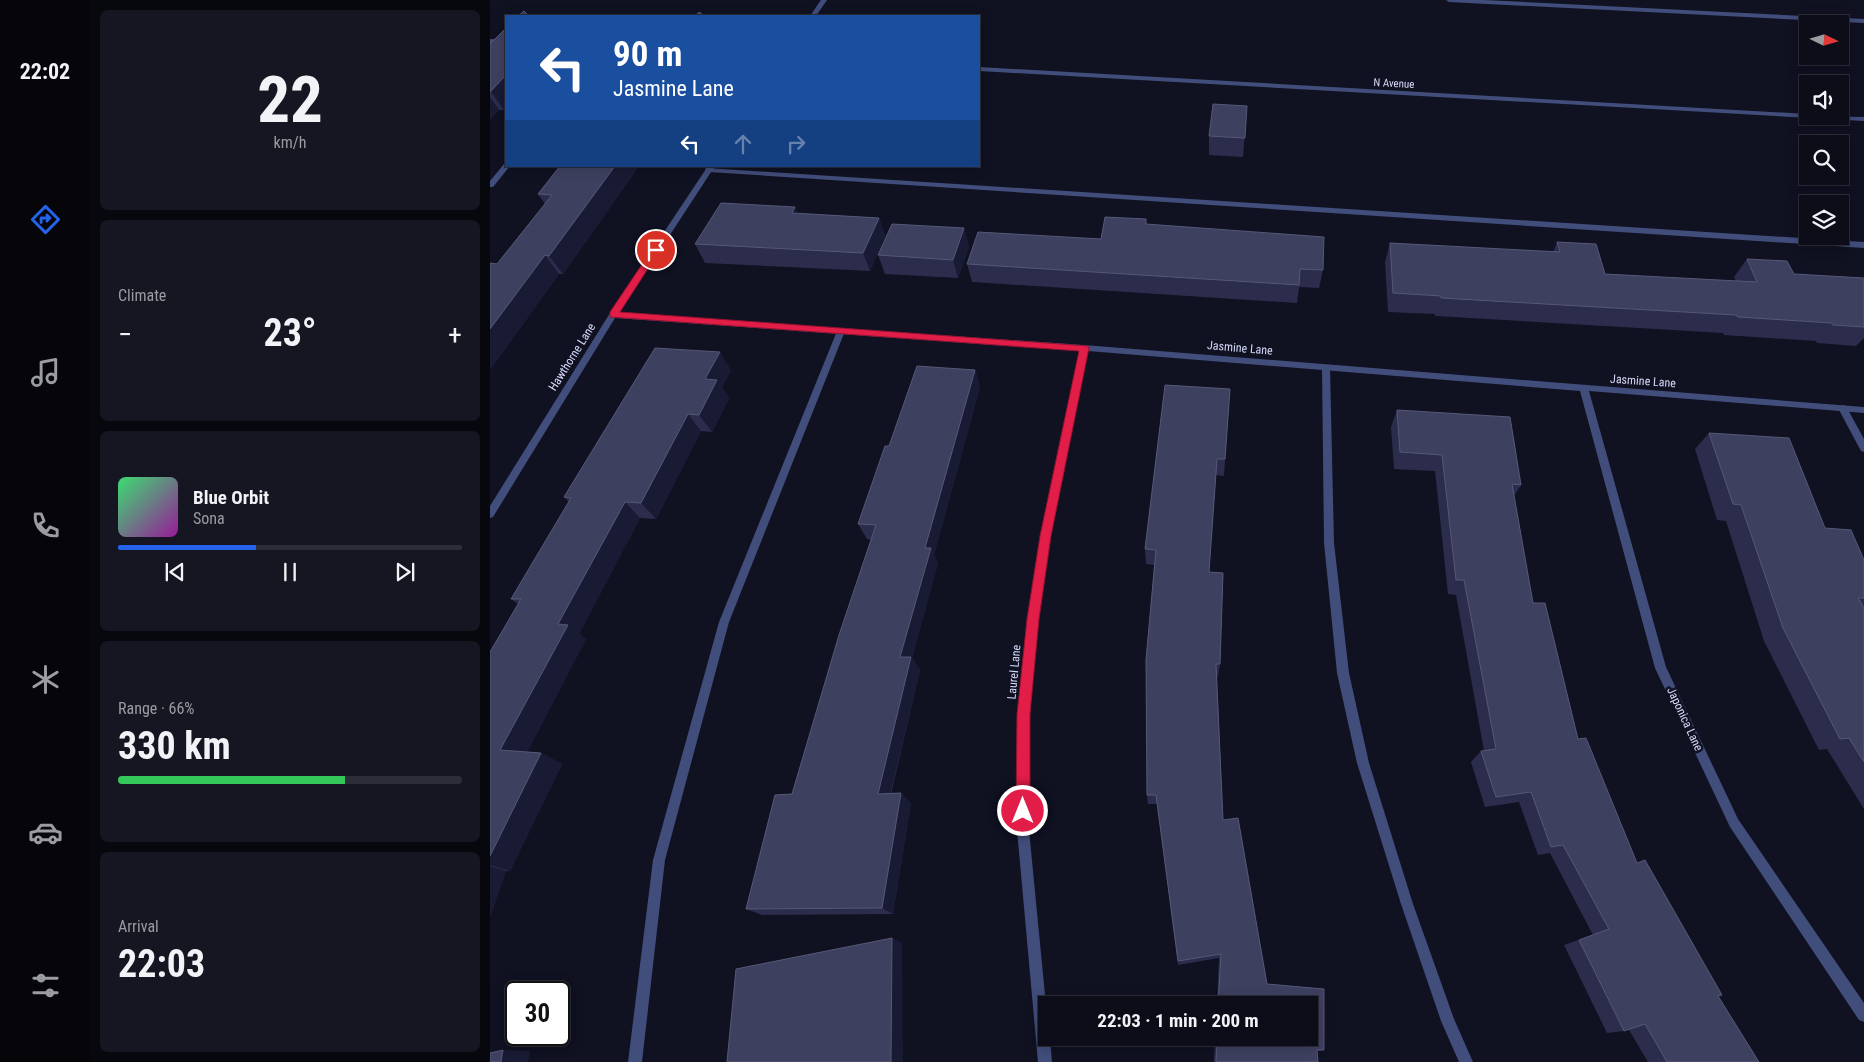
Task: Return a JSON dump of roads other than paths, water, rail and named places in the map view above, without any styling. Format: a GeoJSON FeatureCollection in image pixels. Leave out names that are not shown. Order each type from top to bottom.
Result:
{"type":"FeatureCollection","features":[{"type":"Feature","properties":{"kind":"street"},"geometry":{"type":"LineString","coordinates":[[814,15],[824,0]]}},
{"type":"Feature","properties":{"kind":"street"},"geometry":{"type":"LineString","coordinates":[[1450,0],[1864,21]]}},
{"type":"Feature","properties":{"kind":"street"},"geometry":{"type":"LineString","coordinates":[[490,41],[505,42]]}},
{"type":"Feature","properties":{"kind":"street","name":"N Avenue"},"geometry":{"type":"LineString","coordinates":[[980,69],[1799,115]]}},
{"type":"Feature","properties":{"kind":"street","name":"N Avenue"},"geometry":{"type":"LineString","coordinates":[[1849,118],[1864,119]]}},
{"type":"Feature","properties":{"kind":"street"},"geometry":{"type":"LineString","coordinates":[[490,185],[506,167]]}},
{"type":"Feature","properties":{"kind":"street"},"geometry":{"type":"LineString","coordinates":[[711,168],[1864,245]]}},
{"type":"Feature","properties":{"kind":"street","name":"Hawthorne Lane"},"geometry":{"type":"LineString","coordinates":[[490,514],[613,315],[711,168]]}},
{"type":"Feature","properties":{"kind":"street","name":"Jasmine Lane"},"geometry":{"type":"LineString","coordinates":[[613,315],[1084,348],[1864,410]]}},
{"type":"Feature","properties":{"kind":"street"},"geometry":{"type":"LineString","coordinates":[[635,1062],[659,860],[724,622],[840,331]]}},
{"type":"Feature","properties":{"kind":"street","name":"Laurel Lane"},"geometry":{"type":"LineString","coordinates":[[1045,1062],[1023,830],[1024,714],[1033,619],[1046,536],[1084,348]]}},
{"type":"Feature","properties":{"kind":"street"},"geometry":{"type":"LineString","coordinates":[[1326,368],[1329,544],[1343,673],[1364,763],[1407,904],[1448,1021],[1466,1062]]}},
{"type":"Feature","properties":{"kind":"street","name":"Japonica Lane"},"geometry":{"type":"LineString","coordinates":[[1584,389],[1661,668],[1734,823],[1864,1015]]}},
{"type":"Feature","properties":{"kind":"street"},"geometry":{"type":"LineString","coordinates":[[1843,408],[1864,448]]}}]}
